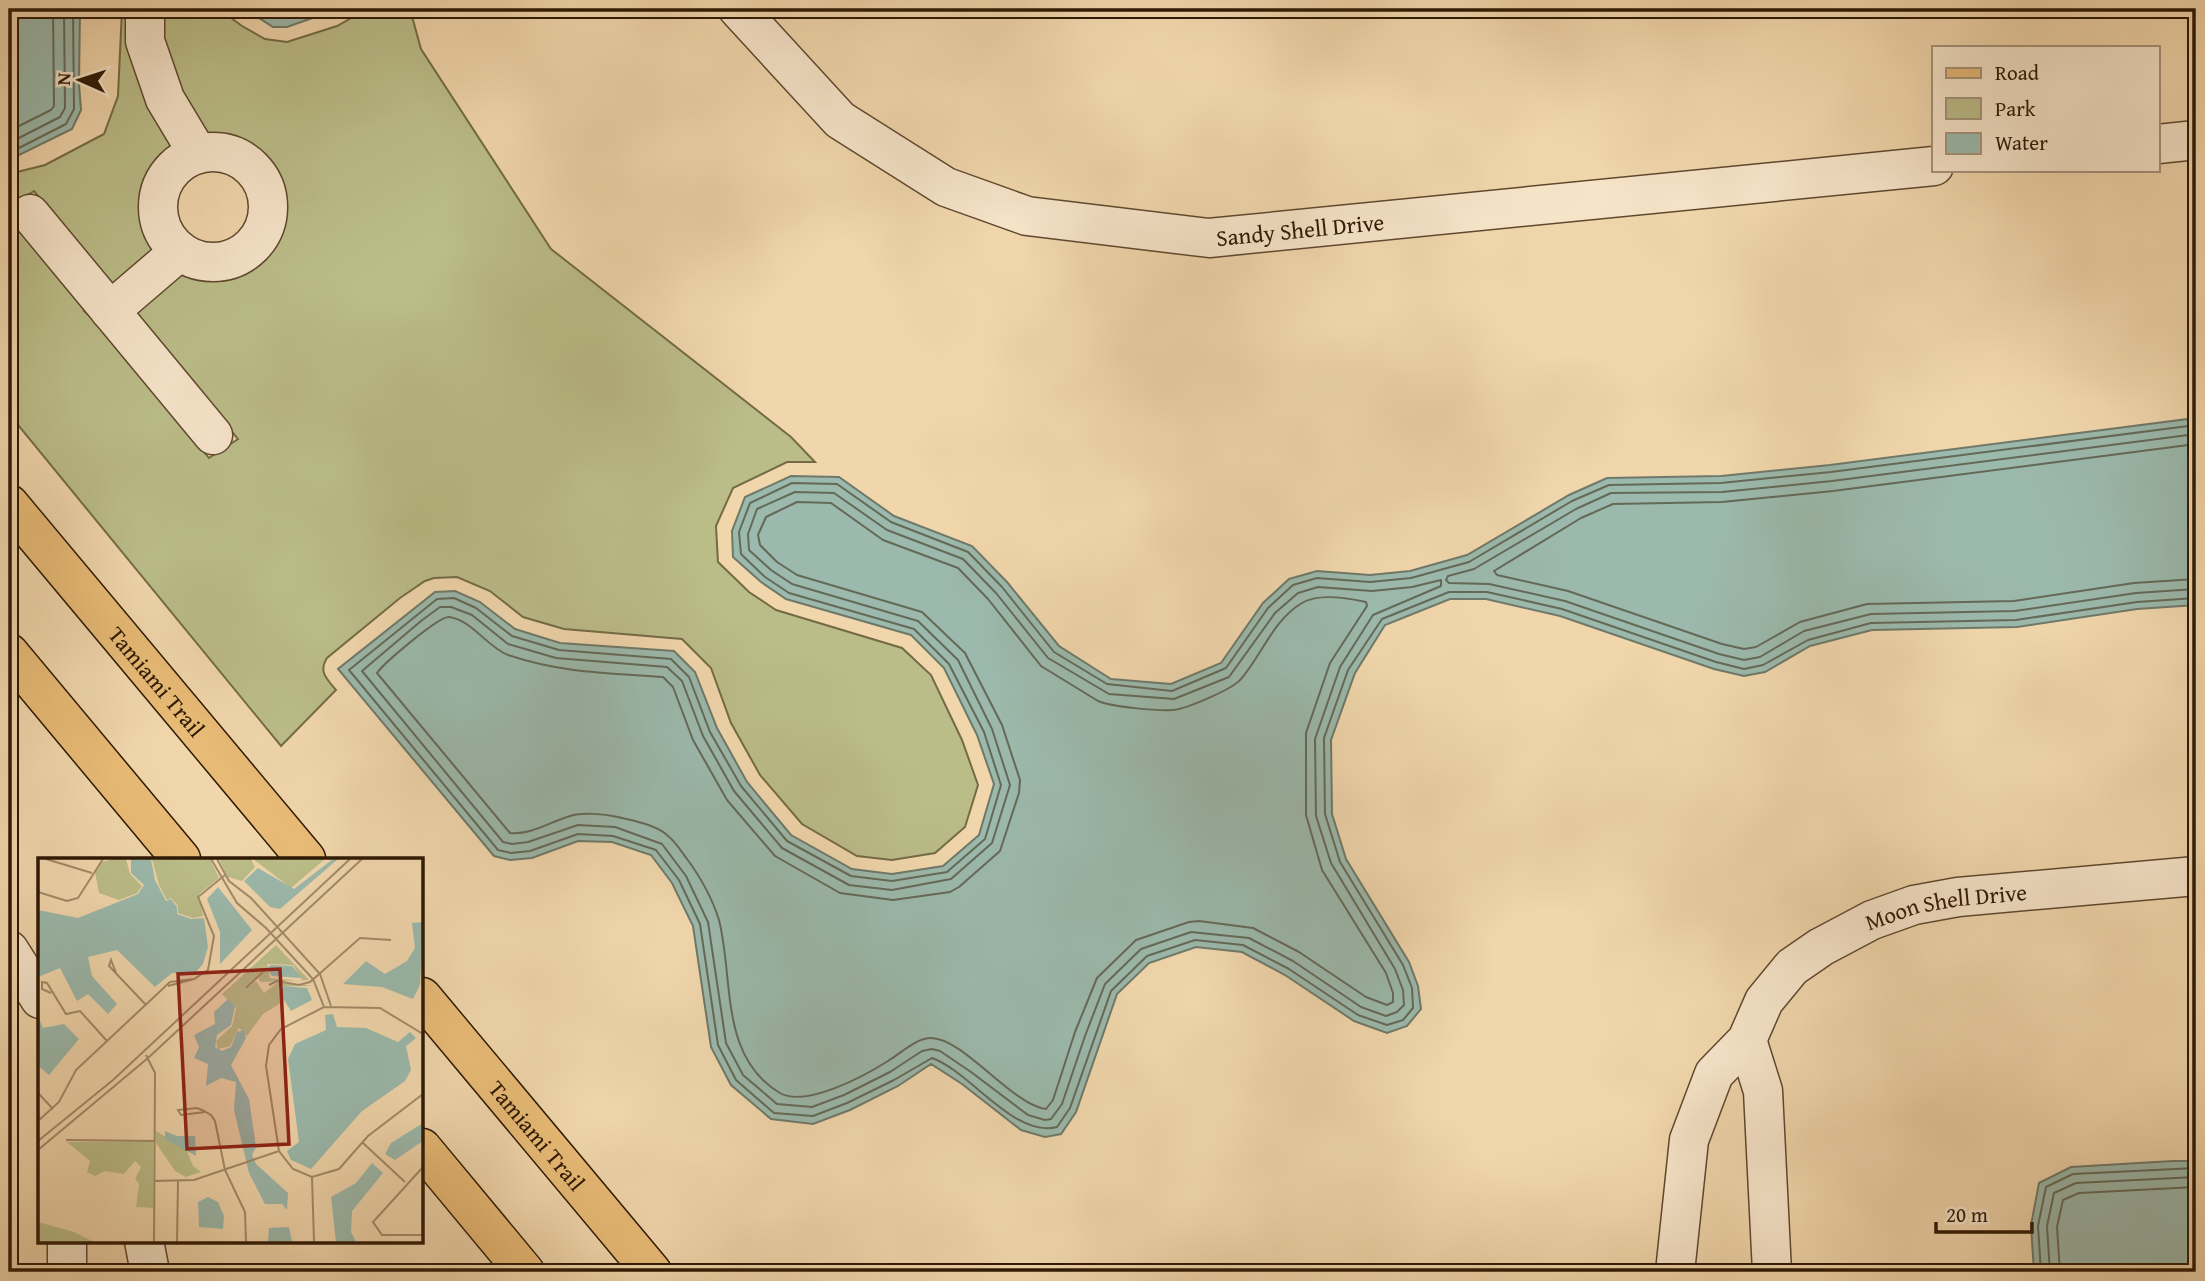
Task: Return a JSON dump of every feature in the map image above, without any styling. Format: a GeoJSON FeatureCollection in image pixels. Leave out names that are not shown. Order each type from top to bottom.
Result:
{"type":"FeatureCollection","features":[{"type":"Feature","properties":{"kind":"main road","name":"Tamiami Trail"},"geometry":{"type":"LineString","coordinates":[[9,504],[305,858]]}},
{"type":"Feature","properties":{"kind":"main road"},"geometry":{"type":"LineString","coordinates":[[9,653],[180,858]]}},
{"type":"Feature","properties":{"kind":"main road","name":"Tamiami Trail"},"geometry":{"type":"LineString","coordinates":[[424,999],[652,1272]]}},
{"type":"Feature","properties":{"kind":"main road"},"geometry":{"type":"LineString","coordinates":[[424,1150],[525,1272]]}},
{"type":"Feature","properties":{"kind":"street"},"geometry":{"type":"LineString","coordinates":[[145,9],[145,41],[165,99],[198,154]]}},
{"type":"Feature","properties":{"kind":"street","name":"Sandy Shell Drive"},"geometry":{"type":"LineString","coordinates":[[738,9],[840,120],[946,187],[1027,216],[1209,238],[1932,166]]}},
{"type":"Feature","properties":{"kind":"street"},"geometry":{"type":"LineString","coordinates":[[2160,144],[2196,140]]}},
{"type":"Feature","properties":{"kind":"street"},"geometry":{"type":"LineString","coordinates":[[215,152],[232,155],[246,163],[258,175],[268,201],[267,219],[260,236],[248,250],[232,259],[214,262],[196,260],[180,251],[168,239],[160,223],[158,206],[162,188],[170,173],[183,161],[198,154],[215,152]]}},
{"type":"Feature","properties":{"kind":"street"},"geometry":{"type":"LineString","coordinates":[[30,214],[213,435]]}},
{"type":"Feature","properties":{"kind":"street"},"geometry":{"type":"LineString","coordinates":[[110,311],[180,251]]}},
{"type":"Feature","properties":{"kind":"street","name":"Moon Shell Drive"},"geometry":{"type":"LineString","coordinates":[[1675,1272],[1689,1140],[1714,1074],[1747,1040],[1764,1001],[1792,967],[1821,947],[1872,920],[1914,905],[1958,897],[2196,876]]}},
{"type":"Feature","properties":{"kind":"street"},"geometry":{"type":"LineString","coordinates":[[9,950],[38,996]]}},
{"type":"Feature","properties":{"kind":"street"},"geometry":{"type":"LineString","coordinates":[[1747,1040],[1763,1091],[1772,1272]]}},
{"type":"Feature","properties":{"kind":"street"},"geometry":{"type":"LineString","coordinates":[[66,1272],[67,1242]]}},
{"type":"Feature","properties":{"kind":"street"},"geometry":{"type":"LineString","coordinates":[[144,1242],[150,1272]]}},
{"type":"Feature","properties":{"kind":"green space"},"geometry":{"type":"Polygon","coordinates":[[[122,9],[126,9],[173,147],[152,171],[141,194],[142,220],[154,250],[113,286],[34,191],[9,207],[9,174],[45,165],[104,134],[118,96],[122,9]]]}},
{"type":"Feature","properties":{"kind":"green space"},"geometry":{"type":"Polygon","coordinates":[[[164,9],[219,9],[265,39],[287,42],[337,26],[367,9],[410,9],[421,49],[551,249],[791,437],[815,462],[787,462],[733,488],[716,526],[718,562],[749,592],[776,610],[902,648],[931,675],[962,740],[978,785],[965,827],[935,853],[892,860],[857,856],[802,824],[760,775],[731,723],[711,668],[682,639],[564,629],[523,617],[490,591],[457,577],[425,581],[327,658],[324,671],[336,690],[281,746],[9,414],[9,216],[86,309],[84,311],[209,458],[238,439],[135,313],[183,272],[200,277],[224,277],[257,264],[275,246],[284,223],[285,198],[277,174],[262,154],[239,140],[209,136],[182,93],[164,38],[164,9]]]}},
{"type":"Feature","properties":{"kind":"water"},"geometry":{"type":"Polygon","coordinates":[[[9,9],[80,9],[81,110],[72,129],[9,160],[9,9]]]}},
{"type":"Feature","properties":{"kind":"water"},"geometry":{"type":"Polygon","coordinates":[[[245,9],[338,9],[287,27],[273,27],[245,9]]]}},
{"type":"Feature","properties":{"kind":"water"},"geometry":{"type":"Polygon","coordinates":[[[2196,418],[2196,605],[2137,609],[2017,627],[1872,630],[1810,646],[1765,672],[1744,676],[1714,669],[1560,616],[1486,599],[1450,599],[1385,625],[1355,673],[1331,740],[1332,814],[1346,859],[1409,962],[1418,986],[1421,1009],[1407,1026],[1387,1033],[1354,1021],[1285,975],[1242,952],[1196,947],[1149,963],[1117,994],[1076,1112],[1061,1134],[1045,1137],[1021,1130],[962,1084],[931,1064],[898,1086],[850,1110],[813,1124],[771,1119],[731,1085],[711,1047],[693,926],[672,883],[651,855],[612,842],[578,841],[532,858],[510,860],[494,856],[338,669],[435,592],[455,591],[480,602],[515,629],[560,643],[674,651],[695,672],[717,728],[747,782],[791,835],[852,869],[892,874],[943,866],[979,835],[994,784],[977,735],[944,668],[911,635],[786,599],[761,582],[733,557],[732,531],[745,497],[791,476],[839,477],[894,516],[972,546],[1007,582],[1059,646],[1111,679],[1171,684],[1221,663],[1263,603],[1289,579],[1317,571],[1370,575],[1410,571],[1467,555],[1569,495],[1607,478],[1721,476],[1830,465],[2196,418]]]}},
{"type":"Feature","properties":{"kind":"water"},"geometry":{"type":"Polygon","coordinates":[[[2196,1161],[2196,1272],[2034,1272],[2031,1225],[2039,1183],[2071,1167],[2196,1161]]]}}]}
